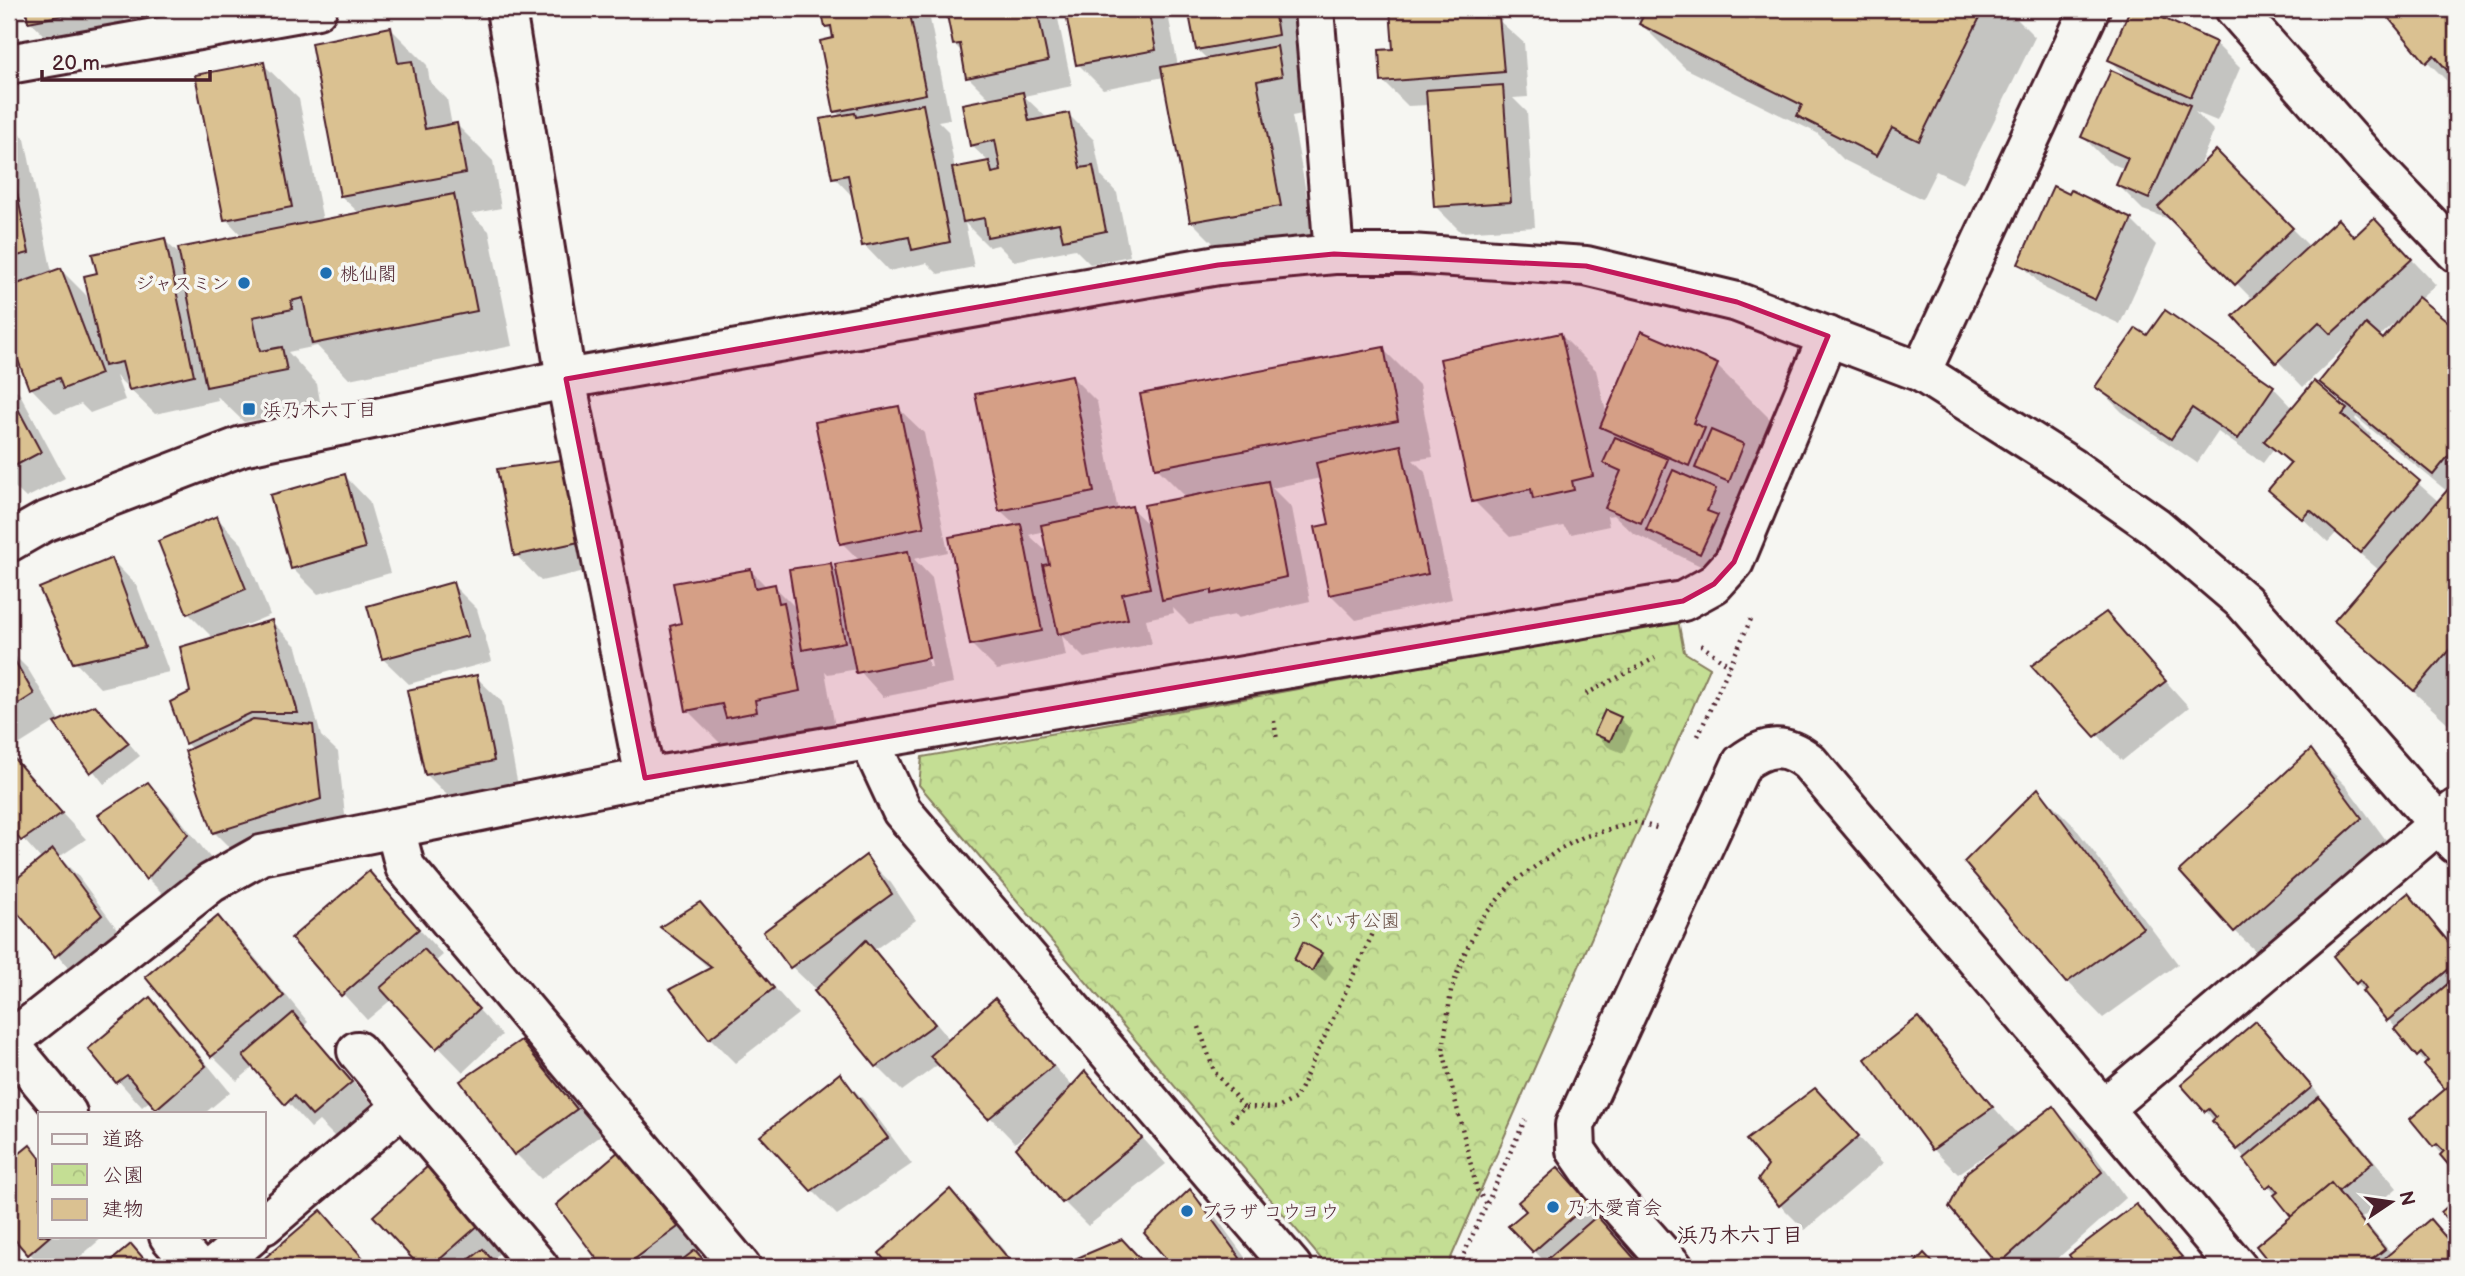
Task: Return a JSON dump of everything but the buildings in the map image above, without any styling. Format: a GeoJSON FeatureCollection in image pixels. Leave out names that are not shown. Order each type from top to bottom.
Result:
{"type":"FeatureCollection","features":[{"type":"Feature","properties":{"kind":"street"},"geometry":{"type":"LineString","coordinates":[[9,64],[317,9]]}},
{"type":"Feature","properties":{"kind":"street"},"geometry":{"type":"LineString","coordinates":[[506,9],[566,379],[645,778]]}},
{"type":"Feature","properties":{"kind":"street"},"geometry":{"type":"LineString","coordinates":[[1314,9],[1334,254]]}},
{"type":"Feature","properties":{"kind":"street"},"geometry":{"type":"LineString","coordinates":[[1921,372],[2091,9]]}},
{"type":"Feature","properties":{"kind":"street"},"geometry":{"type":"LineString","coordinates":[[2235,9],[2368,160],[2456,252]]}},
{"type":"Feature","properties":{"kind":"street"},"geometry":{"type":"LineString","coordinates":[[9,542],[44,522],[242,446],[566,379],[1218,265],[1334,254],[1410,254],[1587,266],[1737,302],[1921,372],[2071,467],[2155,526],[2244,601],[2451,826],[2103,1109]]}},
{"type":"Feature","properties":{"kind":"street"},"geometry":{"type":"LineString","coordinates":[[66,1112],[9,1043],[211,883],[261,855],[645,778],[1683,601],[1714,584],[1734,562],[1828,336]]}},
{"type":"Feature","properties":{"kind":"street"},"geometry":{"type":"LineString","coordinates":[[869,740],[902,811],[1292,1267]]}},
{"type":"Feature","properties":{"kind":"street"},"geometry":{"type":"LineString","coordinates":[[1673,1267],[1591,1172],[1576,1150],[1575,1125],[1742,763],[1757,751],[1775,746],[1794,750],[1809,762],[2237,1267]]}},
{"type":"Feature","properties":{"kind":"street"},"geometry":{"type":"LineString","coordinates":[[395,828],[405,867],[741,1267]]}},
{"type":"Feature","properties":{"kind":"street"},"geometry":{"type":"LineString","coordinates":[[357,1051],[539,1267]]}},
{"type":"Feature","properties":{"kind":"street"},"geometry":{"type":"LineString","coordinates":[[266,1222],[403,1106]]}},
{"type":"Feature","properties":{"kind":"street"},"geometry":{"type":"LineString","coordinates":[[171,1238],[196,1267]]}},
{"type":"Feature","properties":{"kind":"street"},"geometry":{"type":"LineString","coordinates":[[214,1267],[249,1238]]}},
{"type":"Feature","properties":{"kind":"path"},"geometry":{"type":"LineString","coordinates":[[1586,694],[1657,657]]}},
{"type":"Feature","properties":{"kind":"path"},"geometry":{"type":"LineString","coordinates":[[1272,709],[1277,740]]}},
{"type":"Feature","properties":{"kind":"path"},"geometry":{"type":"LineString","coordinates":[[1487,1204],[1477,1189],[1443,1051],[1451,991],[1462,957],[1482,918],[1512,883],[1560,849],[1583,837],[1636,822],[1657,828]]}},
{"type":"Feature","properties":{"kind":"path"},"geometry":{"type":"LineString","coordinates":[[1199,1027],[1214,1071],[1244,1107],[1278,1108],[1296,1098],[1381,916]]}},
{"type":"Feature","properties":{"kind":"path"},"geometry":{"type":"LineString","coordinates":[[1198,1158],[1244,1107]]}},
{"type":"Feature","properties":{"kind":"highlighted area"},"geometry":{"type":"Polygon","coordinates":[[[1334,254],[1586,266],[1737,302],[1828,336],[1734,562],[1714,584],[1683,601],[645,778],[566,379],[1218,265],[1334,254]]]}},
{"type":"Feature","properties":{"kind":"green space","name":"うぐいす公園"},"geometry":{"type":"Polygon","coordinates":[[[1678,620],[1684,652],[1710,668],[1447,1267],[1328,1267],[919,785],[922,757],[1678,620]]]}},
{"type":"Feature","properties":{"kind":"place","name":"桃仙閣"},"geometry":{"type":"Point","coordinates":[326,273]}},
{"type":"Feature","properties":{"kind":"place","name":"ジャスミン"},"geometry":{"type":"Point","coordinates":[244,283]}},
{"type":"Feature","properties":{"kind":"place","name":"浜乃木六丁目"},"geometry":{"type":"Point","coordinates":[249,409]}},
{"type":"Feature","properties":{"kind":"place","name":"乃木愛育会"},"geometry":{"type":"Point","coordinates":[1553,1207]}},
{"type":"Feature","properties":{"kind":"place","name":"プラザ コウヨウ"},"geometry":{"type":"Point","coordinates":[1187,1211]}},
{"type":"Feature","properties":{"kind":"district","name":"浜乃木六丁目"},"geometry":{"type":"Point","coordinates":[1740,1235]}}]}
